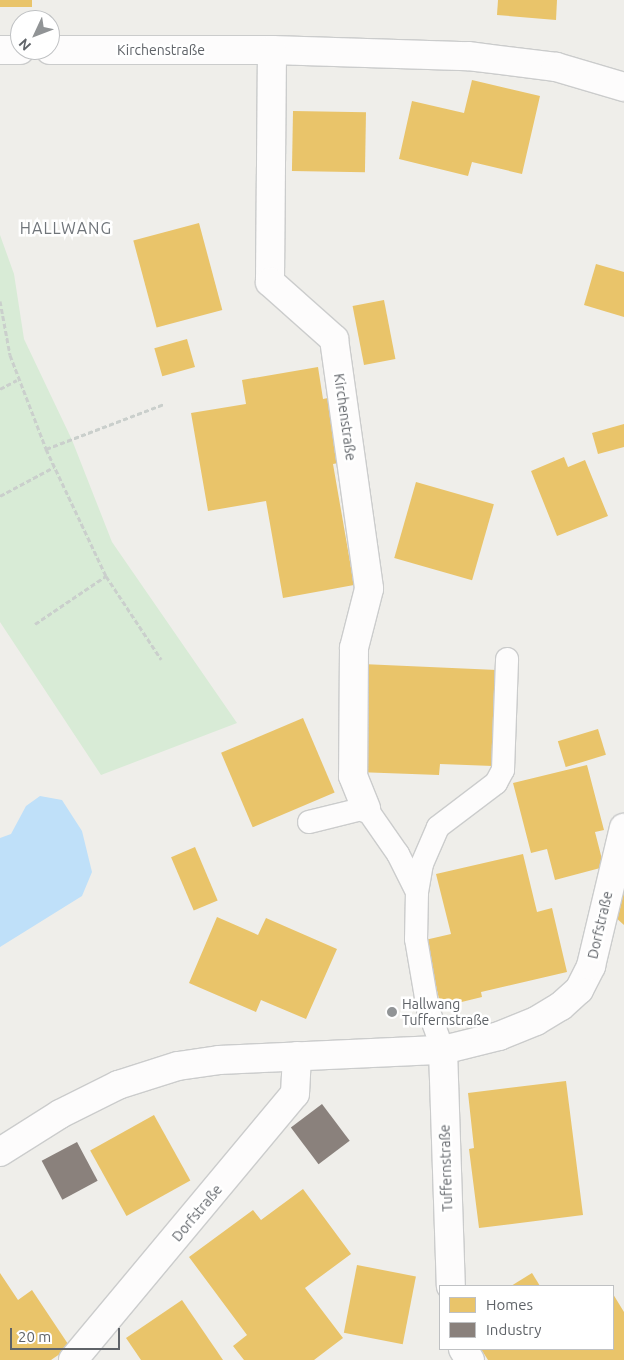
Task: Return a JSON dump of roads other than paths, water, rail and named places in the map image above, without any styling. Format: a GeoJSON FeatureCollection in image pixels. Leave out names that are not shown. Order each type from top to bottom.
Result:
{"type":"FeatureCollection","features":[{"type":"Feature","properties":{"kind":"street","name":"Kirchenstraße"},"geometry":{"type":"LineString","coordinates":[[60,50],[272,50],[468,56],[556,67],[624,87]]}},
{"type":"Feature","properties":{"kind":"street","name":"Kirchenstraße"},"geometry":{"type":"LineString","coordinates":[[272,50],[270,282],[334,339],[370,589],[354,648],[353,776],[366,808]]}},
{"type":"Feature","properties":{"kind":"street","name":"Dorfstraße"},"geometry":{"type":"LineString","coordinates":[[2,1146],[60,1114],[126,1082],[178,1066],[219,1060],[443,1050],[499,1036],[536,1021],[561,1006],[578,990],[591,966],[624,828]]}},
{"type":"Feature","properties":{"kind":"street","name":"Tuffernstraße"},"geometry":{"type":"LineString","coordinates":[[443,1050],[451,1285]]}},
{"type":"Feature","properties":{"kind":"street","name":"Dorfstraße"},"geometry":{"type":"LineString","coordinates":[[73,1360],[295,1094],[297,1056]]}},
{"type":"Feature","properties":{"kind":"lane"},"geometry":{"type":"LineString","coordinates":[[443,1050],[428,1009],[416,939],[417,892],[422,864],[438,827],[496,783],[502,770],[508,659]]}},
{"type":"Feature","properties":{"kind":"lane"},"geometry":{"type":"LineString","coordinates":[[309,822],[366,808],[398,854],[417,892]]}},
{"type":"Feature","properties":{"kind":"water"},"geometry":{"type":"Polygon","coordinates":[[[40,796],[62,800],[82,831],[92,872],[82,896],[0,947],[0,838],[11,834],[26,806],[40,796]]]}},
{"type":"Feature","properties":{"kind":"place","name":"Hallwang Tuffernstraße"},"geometry":{"type":"Point","coordinates":[392,1012]}},
{"type":"Feature","properties":{"kind":"district","name":"HALLWANG"},"geometry":{"type":"Point","coordinates":[66,228]}}]}
